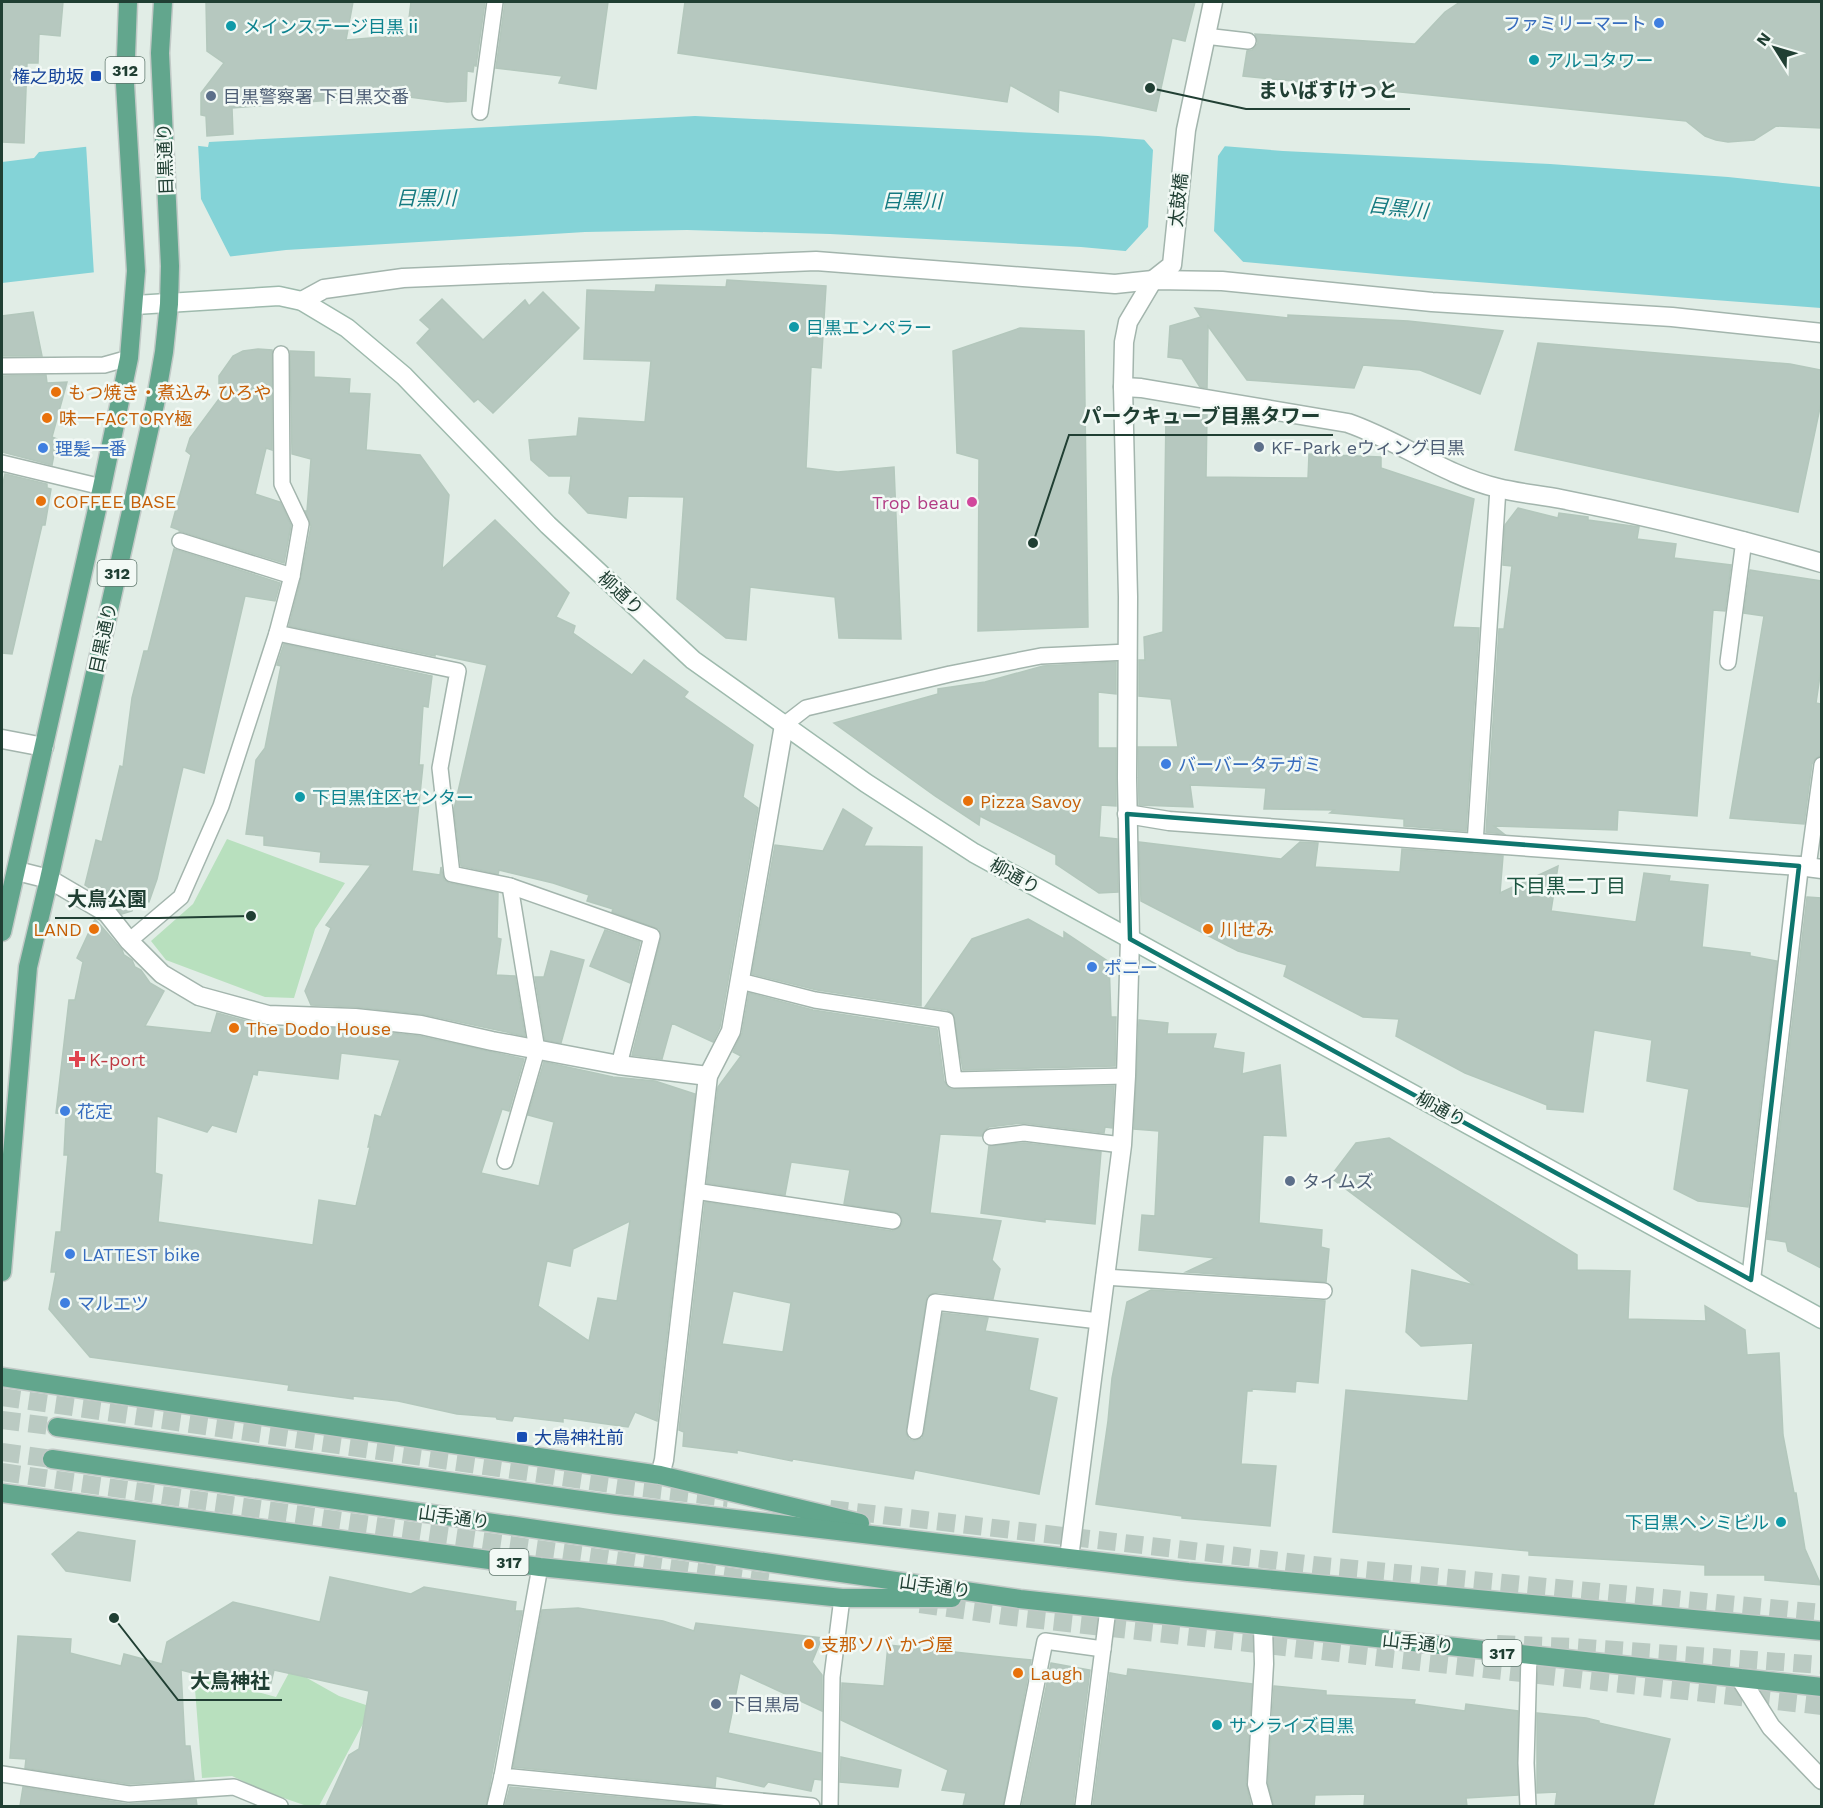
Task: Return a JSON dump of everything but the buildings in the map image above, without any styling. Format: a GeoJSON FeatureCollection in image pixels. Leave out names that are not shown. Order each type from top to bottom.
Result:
{"type":"FeatureCollection","features":[{"type":"Feature","properties":{"kind":"main road","name":"目黒通り"},"geometry":{"type":"LineString","coordinates":[[2,932],[129,358],[136,271],[127,138],[125,63],[128,2]]}},
{"type":"Feature","properties":{"kind":"main road","name":"目黒通り"},"geometry":{"type":"LineString","coordinates":[[2,1272],[28,967],[164,352],[170,266],[160,53],[164,2]]}},
{"type":"Feature","properties":{"kind":"main road"},"geometry":{"type":"LineString","coordinates":[[2,1377],[660,1475],[939,1542]]}},
{"type":"Feature","properties":{"kind":"main road","name":"山手通り"},"geometry":{"type":"LineString","coordinates":[[57,1427],[616,1505],[1188,1572],[1821,1631]]}},
{"type":"Feature","properties":{"kind":"main road","name":"山手通り"},"geometry":{"type":"LineString","coordinates":[[52,1459],[1020,1599],[1821,1687]]}},
{"type":"Feature","properties":{"kind":"main road","name":"317"},"geometry":{"type":"LineString","coordinates":[[2,1493],[540,1567],[842,1598],[1020,1599]]}},
{"type":"Feature","properties":{"kind":"street","name":"太鼓橋"},"geometry":{"type":"LineString","coordinates":[[1153,280],[1172,265],[1185,135],[1213,2]]}},
{"type":"Feature","properties":{"kind":"street"},"geometry":{"type":"LineString","coordinates":[[135,305],[279,296],[302,301],[324,289],[403,278],[816,261],[1115,284],[1153,280],[1222,282],[1432,302],[1672,317],[1821,333]]}},
{"type":"Feature","properties":{"kind":"street"},"geometry":{"type":"LineString","coordinates":[[1070,1558],[1122,1145],[1130,939],[1124,342],[1128,322],[1153,280]]}},
{"type":"Feature","properties":{"kind":"street","name":"柳通り"},"geometry":{"type":"LineString","coordinates":[[302,301],[348,328],[404,376],[548,525],[685,652],[866,783],[974,853],[1821,1319]]}},
{"type":"Feature","properties":{"kind":"street"},"geometry":{"type":"LineString","coordinates":[[1123,387],[1141,388],[1348,423],[1378,434],[1459,476],[1498,488],[1560,499],[1744,540],[1821,563]]}},
{"type":"Feature","properties":{"kind":"street"},"geometry":{"type":"LineString","coordinates":[[660,1475],[708,1076],[731,1031],[784,725]]}},
{"type":"Feature","properties":{"kind":"street"},"geometry":{"type":"LineString","coordinates":[[2,739],[44,747]]}},
{"type":"Feature","properties":{"kind":"street"},"geometry":{"type":"LineString","coordinates":[[1127,814],[1169,821],[1809,868],[1750,1280]]}},
{"type":"Feature","properties":{"kind":"street"},"geometry":{"type":"LineString","coordinates":[[16,871],[49,879],[107,913],[129,942],[162,974],[199,996],[268,1015],[356,1018],[421,1025],[619,1065],[708,1076]]}},
{"type":"Feature","properties":{"kind":"street"},"geometry":{"type":"LineString","coordinates":[[1263,1626],[1264,1664],[1257,1784],[1263,1806]]}},
{"type":"Feature","properties":{"kind":"street"},"geometry":{"type":"LineString","coordinates":[[1740,1678],[1771,1727],[1821,1780]]}},
{"type":"Feature","properties":{"kind":"lane"},"geometry":{"type":"LineString","coordinates":[[480,112],[495,2]]}},
{"type":"Feature","properties":{"kind":"lane"},"geometry":{"type":"LineString","coordinates":[[1205,36],[1248,41]]}},
{"type":"Feature","properties":{"kind":"lane"},"geometry":{"type":"LineString","coordinates":[[129,942],[181,897],[221,806],[277,633],[301,524],[282,484],[281,354]]}},
{"type":"Feature","properties":{"kind":"lane"},"geometry":{"type":"LineString","coordinates":[[2,366],[104,365],[129,358]]}},
{"type":"Feature","properties":{"kind":"lane"},"geometry":{"type":"LineString","coordinates":[[2,463],[102,487]]}},
{"type":"Feature","properties":{"kind":"lane"},"geometry":{"type":"LineString","coordinates":[[1476,844],[1498,488]]}},
{"type":"Feature","properties":{"kind":"lane"},"geometry":{"type":"LineString","coordinates":[[1728,662],[1744,540]]}},
{"type":"Feature","properties":{"kind":"lane"},"geometry":{"type":"LineString","coordinates":[[180,541],[291,576]]}},
{"type":"Feature","properties":{"kind":"lane"},"geometry":{"type":"LineString","coordinates":[[277,633],[458,671],[440,768],[452,874],[510,886],[652,936],[619,1065]]}},
{"type":"Feature","properties":{"kind":"lane"},"geometry":{"type":"LineString","coordinates":[[784,725],[806,708],[950,674],[1041,656],[1128,652]]}},
{"type":"Feature","properties":{"kind":"lane"},"geometry":{"type":"LineString","coordinates":[[1809,868],[1821,765]]}},
{"type":"Feature","properties":{"kind":"lane"},"geometry":{"type":"LineString","coordinates":[[505,1161],[537,1050],[510,886]]}},
{"type":"Feature","properties":{"kind":"lane"},"geometry":{"type":"LineString","coordinates":[[740,981],[815,1000],[946,1020],[954,1080],[1126,1076]]}},
{"type":"Feature","properties":{"kind":"lane"},"geometry":{"type":"LineString","coordinates":[[991,1137],[1024,1133],[1122,1145]]}},
{"type":"Feature","properties":{"kind":"lane"},"geometry":{"type":"LineString","coordinates":[[695,1191],[892,1221]]}},
{"type":"Feature","properties":{"kind":"lane"},"geometry":{"type":"LineString","coordinates":[[1104,1277],[1324,1291]]}},
{"type":"Feature","properties":{"kind":"lane"},"geometry":{"type":"LineString","coordinates":[[915,1431],[934,1302],[1099,1321]]}},
{"type":"Feature","properties":{"kind":"lane"},"geometry":{"type":"LineString","coordinates":[[495,1806],[540,1567]]}},
{"type":"Feature","properties":{"kind":"lane"},"geometry":{"type":"LineString","coordinates":[[830,1806],[832,1677],[842,1598]]}},
{"type":"Feature","properties":{"kind":"lane"},"geometry":{"type":"LineString","coordinates":[[1083,1806],[1108,1610]]}},
{"type":"Feature","properties":{"kind":"lane"},"geometry":{"type":"LineString","coordinates":[[1012,1806],[1045,1641],[1103,1649]]}},
{"type":"Feature","properties":{"kind":"lane"},"geometry":{"type":"LineString","coordinates":[[1527,1806],[1529,1656]]}},
{"type":"Feature","properties":{"kind":"lane"},"geometry":{"type":"LineString","coordinates":[[2,1774],[129,1794],[234,1787],[280,1806]]}},
{"type":"Feature","properties":{"kind":"lane"},"geometry":{"type":"LineString","coordinates":[[502,1776],[812,1806]]}},
{"type":"Feature","properties":{"kind":"highlighted area"},"geometry":{"type":"Polygon","coordinates":[[[1127,814],[1799,866],[1751,1280],[1711,1257],[1130,939],[1127,814]]]}},
{"type":"Feature","properties":{"kind":"green space"},"geometry":{"type":"Polygon","coordinates":[[[227,839],[345,883],[315,929],[294,998],[265,997],[166,960],[151,941],[193,904],[227,839]]]}},
{"type":"Feature","properties":{"kind":"green space"},"geometry":{"type":"Polygon","coordinates":[[[291,1669],[339,1696],[372,1707],[319,1806],[307,1806],[266,1792],[232,1776],[202,1778],[195,1689],[199,1676],[276,1697],[291,1669]]]}},
{"type":"Feature","properties":{"kind":"water","name":"目黒川"},"geometry":{"type":"Polygon","coordinates":[[[695,116],[1098,136],[1283,151],[1550,164],[1728,177],[1821,187],[1821,308],[1399,276],[1081,247],[830,234],[687,230],[585,232],[286,250],[2,283],[2,162],[34,158],[39,152],[147,140],[208,147],[209,142],[695,116]]]}},
{"type":"Feature","properties":{"kind":"pier"},"geometry":{"type":"Polygon","coordinates":[[[1141,136],[1227,143],[1218,156],[1214,231],[1246,265],[1123,254],[1148,227],[1153,150],[1141,136]]]}},
{"type":"Feature","properties":{"kind":"pier"},"geometry":{"type":"Polygon","coordinates":[[[147,137],[198,143],[201,199],[232,260],[94,275],[86,144],[147,137]]]}},
{"type":"Feature","properties":{"kind":"tunnel"},"geometry":{"type":"LineString","coordinates":[[2,1397],[617,1485],[728,1498]]}},
{"type":"Feature","properties":{"kind":"tunnel"},"geometry":{"type":"LineString","coordinates":[[2,1420],[57,1427]]}},
{"type":"Feature","properties":{"kind":"tunnel"},"geometry":{"type":"LineString","coordinates":[[2,1452],[52,1459]]}},
{"type":"Feature","properties":{"kind":"tunnel"},"geometry":{"type":"LineString","coordinates":[[2,1472],[774,1583]]}},
{"type":"Feature","properties":{"kind":"tunnel"},"geometry":{"type":"LineString","coordinates":[[830,1509],[1323,1566],[1822,1613]]}},
{"type":"Feature","properties":{"kind":"tunnel"},"geometry":{"type":"LineString","coordinates":[[920,1604],[1013,1617],[1822,1706]]}},
{"type":"Feature","properties":{"kind":"tunnel"},"geometry":{"type":"LineString","coordinates":[[1497,1644],[1573,1647],[1822,1665]]}},
{"type":"Feature","properties":{"kind":"place","name":"ファミリーマート"},"geometry":{"type":"Point","coordinates":[1659,23]}},
{"type":"Feature","properties":{"kind":"place","name":"メインステージ目黒ⅱ"},"geometry":{"type":"Point","coordinates":[231,26]}},
{"type":"Feature","properties":{"kind":"place","name":"アルコタワー"},"geometry":{"type":"Point","coordinates":[1534,60]}},
{"type":"Feature","properties":{"kind":"place","name":"権之助坂"},"geometry":{"type":"Point","coordinates":[96,76]}},
{"type":"Feature","properties":{"kind":"place","name":"まいばすけっと"},"geometry":{"type":"Point","coordinates":[1150,88]}},
{"type":"Feature","properties":{"kind":"place","name":"目黒警察署 下目黒交番"},"geometry":{"type":"Point","coordinates":[211,96]}},
{"type":"Feature","properties":{"kind":"place","name":"目黒エンペラー"},"geometry":{"type":"Point","coordinates":[794,327]}},
{"type":"Feature","properties":{"kind":"place","name":"もつ焼き・煮込み ひろや"},"geometry":{"type":"Point","coordinates":[56,392]}},
{"type":"Feature","properties":{"kind":"place","name":"味一FACTORY極"},"geometry":{"type":"Point","coordinates":[47,418]}},
{"type":"Feature","properties":{"kind":"place","name":"KF-Park eウィング目黒"},"geometry":{"type":"Point","coordinates":[1259,447]}},
{"type":"Feature","properties":{"kind":"place","name":"理髪一番"},"geometry":{"type":"Point","coordinates":[43,448]}},
{"type":"Feature","properties":{"kind":"place","name":"COFFEE BASE"},"geometry":{"type":"Point","coordinates":[41,501]}},
{"type":"Feature","properties":{"kind":"place","name":"Trop beau"},"geometry":{"type":"Point","coordinates":[972,502]}},
{"type":"Feature","properties":{"kind":"place","name":"パークキューブ目黒タワー"},"geometry":{"type":"Point","coordinates":[1033,543]}},
{"type":"Feature","properties":{"kind":"place","name":"バーバータテガミ"},"geometry":{"type":"Point","coordinates":[1166,764]}},
{"type":"Feature","properties":{"kind":"place","name":"下目黒住区センター"},"geometry":{"type":"Point","coordinates":[300,797]}},
{"type":"Feature","properties":{"kind":"place","name":"Pizza Savoy"},"geometry":{"type":"Point","coordinates":[968,801]}},
{"type":"Feature","properties":{"kind":"place","name":"大鳥公園"},"geometry":{"type":"Point","coordinates":[251,916]}},
{"type":"Feature","properties":{"kind":"place","name":"LAND"},"geometry":{"type":"Point","coordinates":[94,929]}},
{"type":"Feature","properties":{"kind":"place","name":"川せみ"},"geometry":{"type":"Point","coordinates":[1208,929]}},
{"type":"Feature","properties":{"kind":"place","name":"ポニー"},"geometry":{"type":"Point","coordinates":[1092,967]}},
{"type":"Feature","properties":{"kind":"place","name":"The Dodo House"},"geometry":{"type":"Point","coordinates":[234,1028]}},
{"type":"Feature","properties":{"kind":"place","name":"K-port"},"geometry":{"type":"Point","coordinates":[77,1059]}},
{"type":"Feature","properties":{"kind":"place","name":"花定"},"geometry":{"type":"Point","coordinates":[65,1111]}},
{"type":"Feature","properties":{"kind":"place","name":"タイムズ"},"geometry":{"type":"Point","coordinates":[1290,1181]}},
{"type":"Feature","properties":{"kind":"place","name":"LATTEST bike"},"geometry":{"type":"Point","coordinates":[70,1254]}},
{"type":"Feature","properties":{"kind":"place","name":"マルエツ"},"geometry":{"type":"Point","coordinates":[65,1303]}},
{"type":"Feature","properties":{"kind":"place","name":"大鳥神社前"},"geometry":{"type":"Point","coordinates":[522,1437]}},
{"type":"Feature","properties":{"kind":"place","name":"下目黒ヘンミビル"},"geometry":{"type":"Point","coordinates":[1781,1522]}},
{"type":"Feature","properties":{"kind":"place","name":"大鳥神社"},"geometry":{"type":"Point","coordinates":[114,1618]}},
{"type":"Feature","properties":{"kind":"place","name":"支那ソバ かづ屋"},"geometry":{"type":"Point","coordinates":[809,1644]}},
{"type":"Feature","properties":{"kind":"place","name":"Laugh"},"geometry":{"type":"Point","coordinates":[1018,1673]}},
{"type":"Feature","properties":{"kind":"place","name":"下目黒局"},"geometry":{"type":"Point","coordinates":[716,1704]}},
{"type":"Feature","properties":{"kind":"place","name":"サンライズ目黒"},"geometry":{"type":"Point","coordinates":[1217,1725]}},
{"type":"Feature","properties":{"kind":"district","name":"下目黒二丁目"},"geometry":{"type":"Point","coordinates":[1566,886]}}]}
